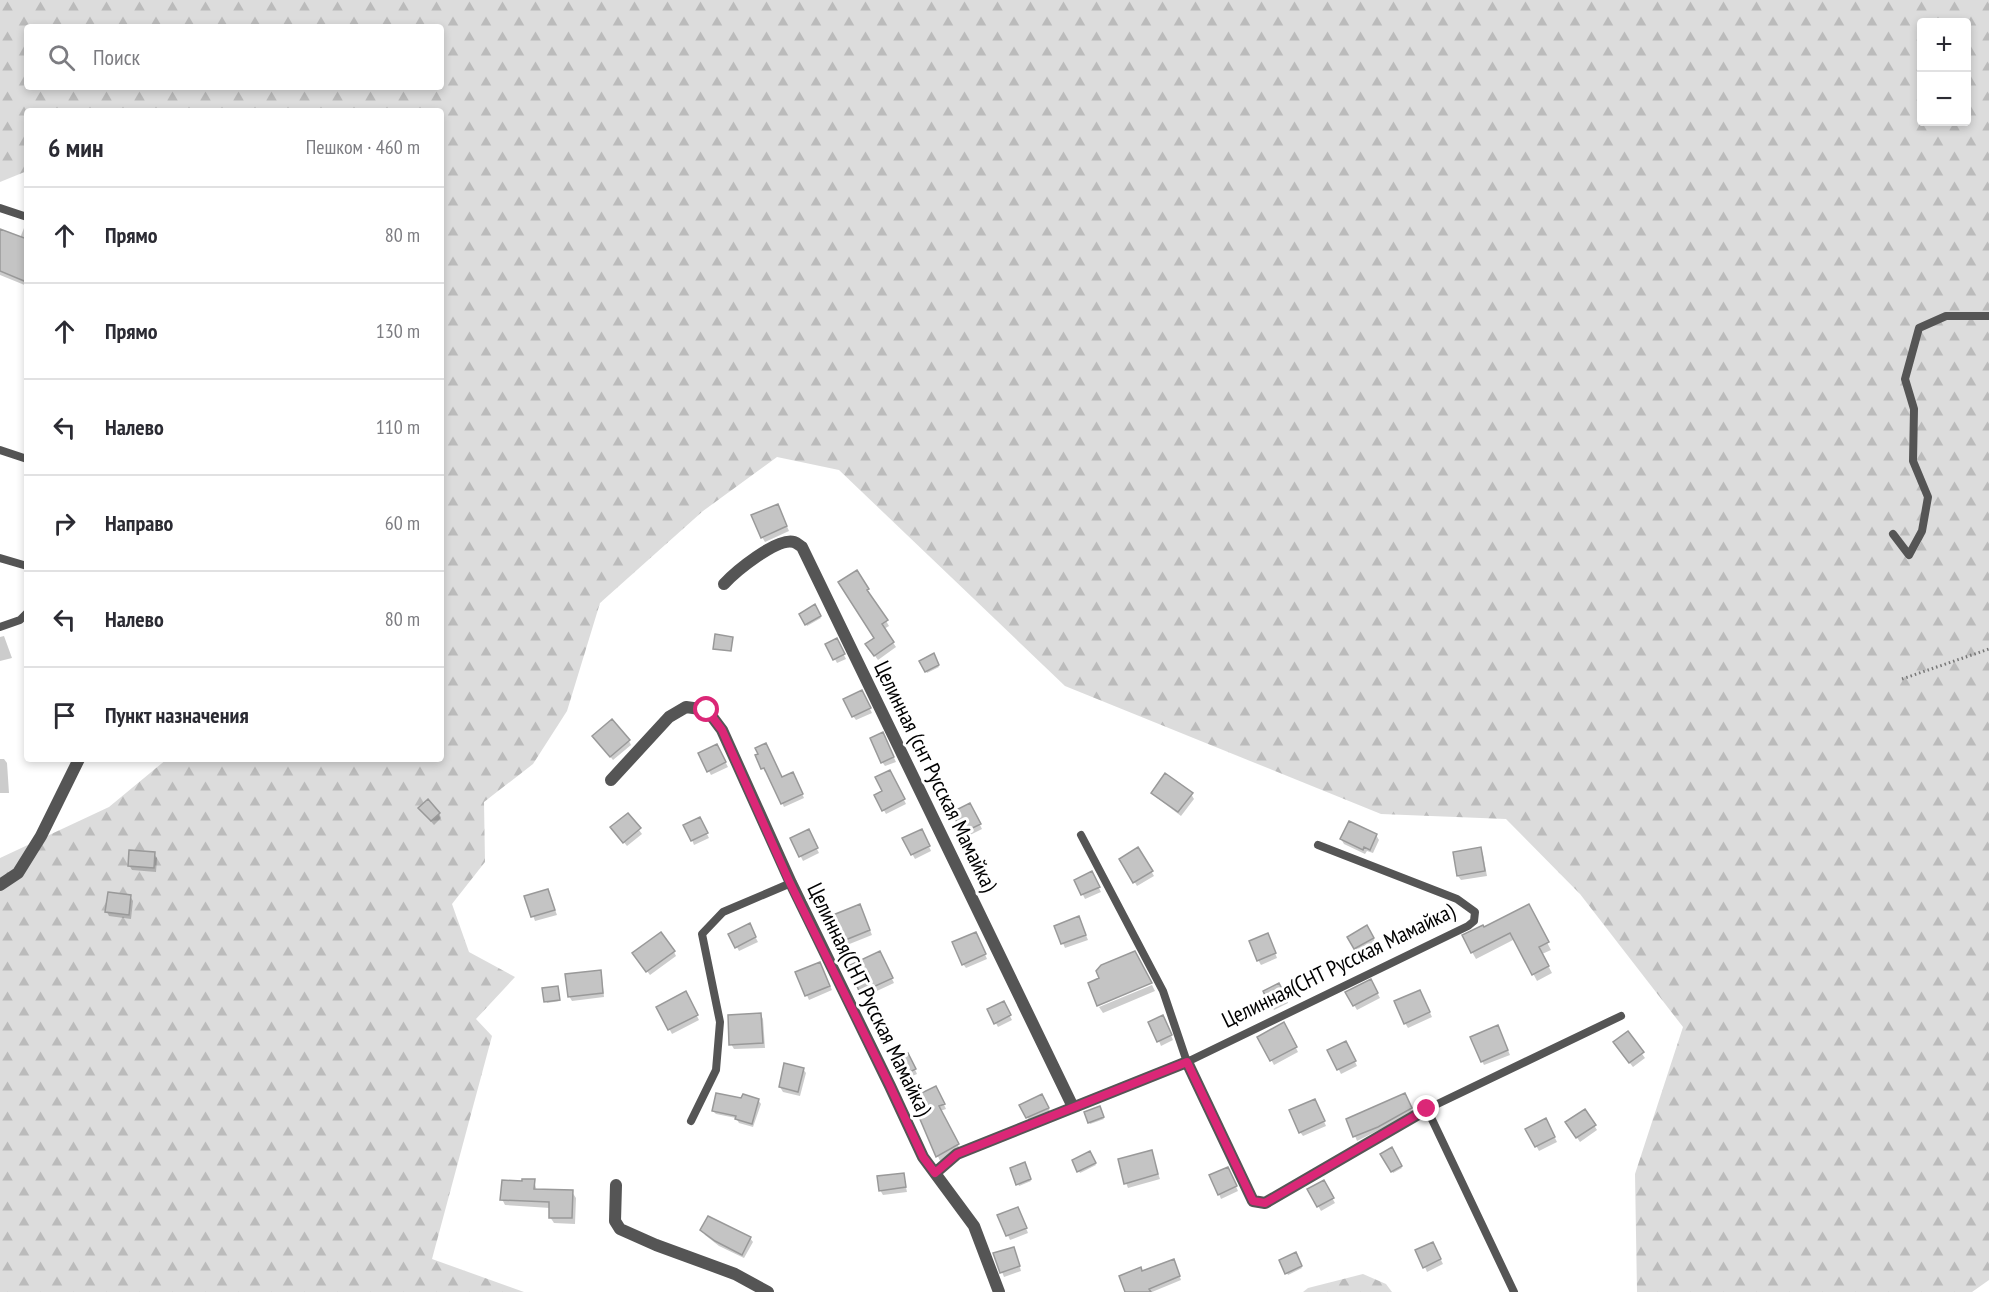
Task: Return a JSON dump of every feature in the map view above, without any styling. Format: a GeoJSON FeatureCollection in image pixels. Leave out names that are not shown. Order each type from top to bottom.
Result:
{"type":"FeatureCollection","features":[{"type":"Feature","properties":{"kind":"street","name":"Целинная (снт Русская Мамайка)"},"geometry":{"type":"LineString","coordinates":[[724,584],[735,572],[775,546],[790,541],[802,547],[1073,1107]]}},
{"type":"Feature","properties":{"kind":"street"},"geometry":{"type":"LineString","coordinates":[[611,780],[669,717],[686,707],[707,710],[722,730],[790,883]]}},
{"type":"Feature","properties":{"kind":"street"},"geometry":{"type":"LineString","coordinates":[[0,885],[18,873],[41,836],[78,762]]}},
{"type":"Feature","properties":{"kind":"street","name":"Целинная(СНТ Русская Мамайка)"},"geometry":{"type":"LineString","coordinates":[[790,883],[923,1157],[974,1226],[999,1292]]}},
{"type":"Feature","properties":{"kind":"street","name":"Целинная(СНТ Русская Мамайка)"},"geometry":{"type":"LineString","coordinates":[[935,1173],[957,1154],[1187,1062]]}},
{"type":"Feature","properties":{"kind":"street"},"geometry":{"type":"LineString","coordinates":[[1187,1062],[1253,1201],[1265,1203],[1427,1109]]}},
{"type":"Feature","properties":{"kind":"street"},"geometry":{"type":"LineString","coordinates":[[616,1185],[615,1221],[620,1229],[735,1274],[768,1292]]}},
{"type":"Feature","properties":{"kind":"lane"},"geometry":{"type":"LineString","coordinates":[[0,208],[24,216]]}},
{"type":"Feature","properties":{"kind":"lane"},"geometry":{"type":"LineString","coordinates":[[1893,534],[1909,555],[1922,531],[1928,497],[1913,461],[1914,409],[1905,379],[1919,328],[1946,316],[1989,316]]}},
{"type":"Feature","properties":{"kind":"lane"},"geometry":{"type":"LineString","coordinates":[[0,450],[24,458]]}},
{"type":"Feature","properties":{"kind":"lane"},"geometry":{"type":"LineString","coordinates":[[0,558],[24,565]]}},
{"type":"Feature","properties":{"kind":"lane"},"geometry":{"type":"LineString","coordinates":[[0,627],[20,620],[24,616]]}},
{"type":"Feature","properties":{"kind":"lane"},"geometry":{"type":"LineString","coordinates":[[1082,836],[1163,991],[1187,1062]]}},
{"type":"Feature","properties":{"kind":"lane","name":"Целинная(СНТ Русская Мамайка)"},"geometry":{"type":"LineString","coordinates":[[1187,1062],[1468,926],[1474,921],[1475,912],[1456,899],[1318,845]]}},
{"type":"Feature","properties":{"kind":"lane","name":"Целинная(СНТ Русская Мамайка)"},"geometry":{"type":"LineString","coordinates":[[691,1121],[716,1070],[720,1022],[702,934],[723,912],[790,883]]}},
{"type":"Feature","properties":{"kind":"lane"},"geometry":{"type":"LineString","coordinates":[[1514,1292],[1427,1109],[1621,1016]]}},
{"type":"Feature","properties":{"kind":"path"},"geometry":{"type":"LineString","coordinates":[[1902,679],[1989,649]]}},
{"type":"Feature","properties":{"kind":"green space"},"geometry":{"type":"Polygon","coordinates":[[[0,0],[1989,0],[1989,1280],[1972,1292],[1637,1292],[1635,1174],[1683,1027],[1580,894],[1506,819],[1381,814],[1065,686],[839,470],[777,457],[703,511],[600,603],[567,711],[533,764],[484,802],[485,862],[452,904],[469,952],[515,977],[476,1019],[492,1036],[432,1259],[524,1292],[0,1292],[0,858],[109,807],[163,762],[444,762],[444,108],[24,108],[24,172],[0,182],[0,0]]]}},
{"type":"Feature","properties":{"kind":"green space"},"geometry":{"type":"Polygon","coordinates":[[[1363,1274],[1386,1284],[1392,1292],[1303,1292],[1308,1288],[1363,1274]]]}},
{"type":"Feature","properties":{"kind":"building"},"geometry":{"type":"Polygon","coordinates":[[[0,229],[24,238],[24,281],[0,271],[0,229]]]}},
{"type":"Feature","properties":{"kind":"building"},"geometry":{"type":"Polygon","coordinates":[[[778,504],[787,526],[761,538],[751,515],[778,504]]]}},
{"type":"Feature","properties":{"kind":"building"},"geometry":{"type":"Polygon","coordinates":[[[857,570],[869,589],[867,590],[888,620],[882,624],[894,642],[874,656],[865,644],[874,638],[838,582],[857,570]]]}},
{"type":"Feature","properties":{"kind":"building"},"geometry":{"type":"Polygon","coordinates":[[[815,604],[821,616],[805,625],[799,614],[815,604]]]}},
{"type":"Feature","properties":{"kind":"building"},"geometry":{"type":"Polygon","coordinates":[[[715,634],[733,637],[731,651],[713,649],[715,634]]]}},
{"type":"Feature","properties":{"kind":"building"},"geometry":{"type":"Polygon","coordinates":[[[837,638],[845,654],[833,660],[825,644],[837,638]]]}},
{"type":"Feature","properties":{"kind":"building"},"geometry":{"type":"Polygon","coordinates":[[[934,653],[939,665],[925,672],[919,661],[934,653]]]}},
{"type":"Feature","properties":{"kind":"building"},"geometry":{"type":"Polygon","coordinates":[[[862,690],[871,708],[852,717],[843,699],[862,690]]]}},
{"type":"Feature","properties":{"kind":"building"},"geometry":{"type":"Polygon","coordinates":[[[612,719],[630,740],[610,757],[592,736],[612,719]]]}},
{"type":"Feature","properties":{"kind":"building"},"geometry":{"type":"Polygon","coordinates":[[[883,732],[894,757],[881,763],[870,738],[883,732]]]}},
{"type":"Feature","properties":{"kind":"building"},"geometry":{"type":"Polygon","coordinates":[[[766,743],[782,777],[793,772],[803,794],[781,804],[764,768],[761,769],[755,755],[758,754],[755,748],[766,743]]]}},
{"type":"Feature","properties":{"kind":"building"},"geometry":{"type":"Polygon","coordinates":[[[717,744],[726,762],[707,772],[698,753],[717,744]]]}},
{"type":"Feature","properties":{"kind":"building"},"geometry":{"type":"Polygon","coordinates":[[[890,770],[905,799],[882,811],[874,795],[882,791],[875,777],[890,770]]]}},
{"type":"Feature","properties":{"kind":"building"},"geometry":{"type":"Polygon","coordinates":[[[1165,773],[1193,793],[1178,812],[1151,793],[1165,773]]]}},
{"type":"Feature","properties":{"kind":"building"},"geometry":{"type":"Polygon","coordinates":[[[428,799],[440,813],[431,821],[418,808],[428,799]]]}},
{"type":"Feature","properties":{"kind":"building"},"geometry":{"type":"Polygon","coordinates":[[[970,803],[981,824],[962,833],[952,812],[970,803]]]}},
{"type":"Feature","properties":{"kind":"building"},"geometry":{"type":"Polygon","coordinates":[[[628,813],[641,828],[623,843],[610,827],[628,813]]]}},
{"type":"Feature","properties":{"kind":"building"},"geometry":{"type":"Polygon","coordinates":[[[700,817],[708,833],[691,841],[683,825],[700,817]]]}},
{"type":"Feature","properties":{"kind":"building"},"geometry":{"type":"Polygon","coordinates":[[[1349,821],[1377,834],[1370,850],[1364,847],[1363,850],[1340,839],[1349,821]]]}},
{"type":"Feature","properties":{"kind":"building"},"geometry":{"type":"Polygon","coordinates":[[[809,829],[818,848],[799,857],[790,838],[809,829]]]}},
{"type":"Feature","properties":{"kind":"building"},"geometry":{"type":"Polygon","coordinates":[[[922,829],[930,846],[911,855],[902,838],[922,829]]]}},
{"type":"Feature","properties":{"kind":"building"},"geometry":{"type":"Polygon","coordinates":[[[1138,847],[1153,871],[1133,883],[1119,859],[1138,847]]]}},
{"type":"Feature","properties":{"kind":"building"},"geometry":{"type":"Polygon","coordinates":[[[1481,847],[1485,871],[1457,876],[1453,852],[1481,847]]]}},
{"type":"Feature","properties":{"kind":"building"},"geometry":{"type":"Polygon","coordinates":[[[129,850],[155,852],[154,868],[128,866],[129,850]]]}},
{"type":"Feature","properties":{"kind":"building"},"geometry":{"type":"Polygon","coordinates":[[[1092,871],[1100,887],[1081,895],[1074,880],[1092,871]]]}},
{"type":"Feature","properties":{"kind":"building"},"geometry":{"type":"Polygon","coordinates":[[[548,889],[555,910],[531,917],[524,896],[548,889]]]}},
{"type":"Feature","properties":{"kind":"building"},"geometry":{"type":"Polygon","coordinates":[[[108,892],[131,895],[129,915],[105,912],[108,892]]]}},
{"type":"Feature","properties":{"kind":"building"},"geometry":{"type":"Polygon","coordinates":[[[860,904],[870,930],[843,941],[833,915],[860,904]]]}},
{"type":"Feature","properties":{"kind":"building"},"geometry":{"type":"Polygon","coordinates":[[[1529,904],[1549,942],[1539,947],[1549,966],[1532,975],[1510,933],[1471,953],[1462,935],[1483,925],[1484,927],[1529,904]]]}},
{"type":"Feature","properties":{"kind":"building"},"geometry":{"type":"Polygon","coordinates":[[[1079,916],[1086,935],[1061,944],[1054,926],[1079,916]]]}},
{"type":"Feature","properties":{"kind":"building"},"geometry":{"type":"Polygon","coordinates":[[[750,923],[756,937],[735,948],[728,934],[750,923]]]}},
{"type":"Feature","properties":{"kind":"building"},"geometry":{"type":"Polygon","coordinates":[[[1367,925],[1374,938],[1354,949],[1347,937],[1367,925]]]}},
{"type":"Feature","properties":{"kind":"building"},"geometry":{"type":"Polygon","coordinates":[[[661,932],[675,951],[646,972],[632,953],[661,932]]]}},
{"type":"Feature","properties":{"kind":"building"},"geometry":{"type":"Polygon","coordinates":[[[976,932],[986,954],[962,965],[952,942],[976,932]]]}},
{"type":"Feature","properties":{"kind":"building"},"geometry":{"type":"Polygon","coordinates":[[[1268,933],[1276,953],[1257,961],[1249,941],[1268,933]]]}},
{"type":"Feature","properties":{"kind":"building"},"geometry":{"type":"Polygon","coordinates":[[[880,951],[893,978],[860,993],[848,966],[880,951]]]}},
{"type":"Feature","properties":{"kind":"building"},"geometry":{"type":"Polygon","coordinates":[[[1135,951],[1152,983],[1097,1006],[1088,983],[1099,978],[1096,971],[1101,965],[1135,951]]]}},
{"type":"Feature","properties":{"kind":"building"},"geometry":{"type":"Polygon","coordinates":[[[820,962],[830,986],[805,996],[795,972],[820,962]]]}},
{"type":"Feature","properties":{"kind":"building"},"geometry":{"type":"Polygon","coordinates":[[[601,970],[603,993],[568,997],[565,974],[601,970]]]}},
{"type":"Feature","properties":{"kind":"building"},"geometry":{"type":"Polygon","coordinates":[[[1371,979],[1378,993],[1353,1006],[1345,992],[1371,979]]]}},
{"type":"Feature","properties":{"kind":"building"},"geometry":{"type":"Polygon","coordinates":[[[1279,983],[1287,998],[1270,1006],[1263,991],[1279,983]]]}},
{"type":"Feature","properties":{"kind":"building"},"geometry":{"type":"Polygon","coordinates":[[[558,986],[560,1000],[544,1002],[542,988],[558,986]]]}},
{"type":"Feature","properties":{"kind":"building"},"geometry":{"type":"Polygon","coordinates":[[[1420,990],[1430,1012],[1404,1024],[1394,1001],[1420,990]]]}},
{"type":"Feature","properties":{"kind":"building"},"geometry":{"type":"Polygon","coordinates":[[[686,991],[698,1015],[668,1030],[656,1007],[686,991]]]}},
{"type":"Feature","properties":{"kind":"building"},"geometry":{"type":"Polygon","coordinates":[[[1004,1001],[1011,1015],[994,1024],[987,1009],[1004,1001]]]}},
{"type":"Feature","properties":{"kind":"building"},"geometry":{"type":"Polygon","coordinates":[[[761,1013],[763,1043],[729,1045],[728,1015],[761,1013]]]}},
{"type":"Feature","properties":{"kind":"building"},"geometry":{"type":"Polygon","coordinates":[[[1163,1015],[1172,1035],[1157,1042],[1148,1022],[1163,1015]]]}},
{"type":"Feature","properties":{"kind":"building"},"geometry":{"type":"Polygon","coordinates":[[[1284,1022],[1297,1047],[1270,1061],[1257,1037],[1284,1022]]]}},
{"type":"Feature","properties":{"kind":"building"},"geometry":{"type":"Polygon","coordinates":[[[1498,1025],[1508,1050],[1481,1062],[1470,1037],[1498,1025]]]}},
{"type":"Feature","properties":{"kind":"building"},"geometry":{"type":"Polygon","coordinates":[[[1628,1031],[1644,1052],[1629,1063],[1613,1042],[1628,1031]]]}},
{"type":"Feature","properties":{"kind":"building"},"geometry":{"type":"Polygon","coordinates":[[[1346,1041],[1356,1061],[1337,1070],[1327,1050],[1346,1041]]]}},
{"type":"Feature","properties":{"kind":"building"},"geometry":{"type":"Polygon","coordinates":[[[908,1053],[916,1069],[899,1077],[891,1061],[908,1053]]]}},
{"type":"Feature","properties":{"kind":"building"},"geometry":{"type":"Polygon","coordinates":[[[784,1063],[804,1068],[798,1092],[779,1087],[784,1063]]]}},
{"type":"Feature","properties":{"kind":"building"},"geometry":{"type":"Polygon","coordinates":[[[936,1086],[945,1104],[939,1106],[959,1144],[936,1157],[911,1098],[936,1086]]]}},
{"type":"Feature","properties":{"kind":"building"},"geometry":{"type":"Polygon","coordinates":[[[716,1093],[741,1098],[743,1094],[759,1099],[752,1124],[735,1119],[736,1116],[712,1111],[716,1093]]]}},
{"type":"Feature","properties":{"kind":"building"},"geometry":{"type":"Polygon","coordinates":[[[1405,1093],[1412,1108],[1378,1127],[1353,1137],[1346,1119],[1405,1093]]]}},
{"type":"Feature","properties":{"kind":"building"},"geometry":{"type":"Polygon","coordinates":[[[1042,1094],[1049,1108],[1026,1118],[1019,1105],[1042,1094]]]}},
{"type":"Feature","properties":{"kind":"building"},"geometry":{"type":"Polygon","coordinates":[[[1315,1099],[1325,1121],[1299,1133],[1289,1110],[1315,1099]]]}},
{"type":"Feature","properties":{"kind":"building"},"geometry":{"type":"Polygon","coordinates":[[[1100,1106],[1104,1117],[1088,1123],[1084,1112],[1100,1106]]]}},
{"type":"Feature","properties":{"kind":"building"},"geometry":{"type":"Polygon","coordinates":[[[1585,1109],[1596,1125],[1576,1138],[1565,1122],[1585,1109]]]}},
{"type":"Feature","properties":{"kind":"building"},"geometry":{"type":"Polygon","coordinates":[[[1546,1118],[1555,1137],[1535,1147],[1525,1129],[1546,1118]]]}},
{"type":"Feature","properties":{"kind":"building"},"geometry":{"type":"Polygon","coordinates":[[[1392,1147],[1402,1166],[1391,1172],[1380,1154],[1392,1147]]]}},
{"type":"Feature","properties":{"kind":"building"},"geometry":{"type":"Polygon","coordinates":[[[1152,1150],[1158,1174],[1124,1184],[1118,1159],[1152,1150]]]}},
{"type":"Feature","properties":{"kind":"building"},"geometry":{"type":"Polygon","coordinates":[[[1090,1151],[1096,1163],[1077,1172],[1072,1160],[1090,1151]]]}},
{"type":"Feature","properties":{"kind":"building"},"geometry":{"type":"Polygon","coordinates":[[[1025,1162],[1031,1179],[1016,1185],[1010,1168],[1025,1162]]]}},
{"type":"Feature","properties":{"kind":"building"},"geometry":{"type":"Polygon","coordinates":[[[1228,1167],[1237,1186],[1218,1195],[1209,1175],[1228,1167]]]}},
{"type":"Feature","properties":{"kind":"building"},"geometry":{"type":"Polygon","coordinates":[[[904,1173],[906,1187],[879,1191],[877,1176],[904,1173]]]}},
{"type":"Feature","properties":{"kind":"building"},"geometry":{"type":"Polygon","coordinates":[[[522,1179],[535,1179],[534,1189],[573,1190],[572,1218],[549,1218],[549,1202],[500,1200],[502,1180],[522,1181],[522,1179]]]}},
{"type":"Feature","properties":{"kind":"building"},"geometry":{"type":"Polygon","coordinates":[[[1324,1180],[1334,1198],[1317,1207],[1307,1189],[1324,1180]]]}},
{"type":"Feature","properties":{"kind":"building"},"geometry":{"type":"Polygon","coordinates":[[[1018,1207],[1027,1228],[1006,1236],[997,1215],[1018,1207]]]}},
{"type":"Feature","properties":{"kind":"building"},"geometry":{"type":"Polygon","coordinates":[[[708,1216],[751,1237],[742,1255],[700,1230],[708,1216]]]}},
{"type":"Feature","properties":{"kind":"building"},"geometry":{"type":"Polygon","coordinates":[[[1433,1242],[1441,1259],[1423,1268],[1415,1250],[1433,1242]]]}},
{"type":"Feature","properties":{"kind":"building"},"geometry":{"type":"Polygon","coordinates":[[[1014,1247],[1020,1266],[1000,1273],[993,1253],[1014,1247]]]}},
{"type":"Feature","properties":{"kind":"building"},"geometry":{"type":"Polygon","coordinates":[[[1296,1252],[1302,1266],[1285,1274],[1279,1260],[1296,1252]]]}},
{"type":"Feature","properties":{"kind":"building"},"geometry":{"type":"Polygon","coordinates":[[[1174,1259],[1180,1276],[1149,1289],[1151,1292],[1125,1292],[1119,1276],[1141,1267],[1142,1271],[1174,1259]]]}},
{"type":"Feature","properties":{"kind":"route"},"geometry":{"type":"LineString","coordinates":[[707,710],[722,730],[790,883],[923,1157],[935,1173],[957,1154],[1187,1062],[1253,1201],[1265,1203],[1427,1109]]}}]}
